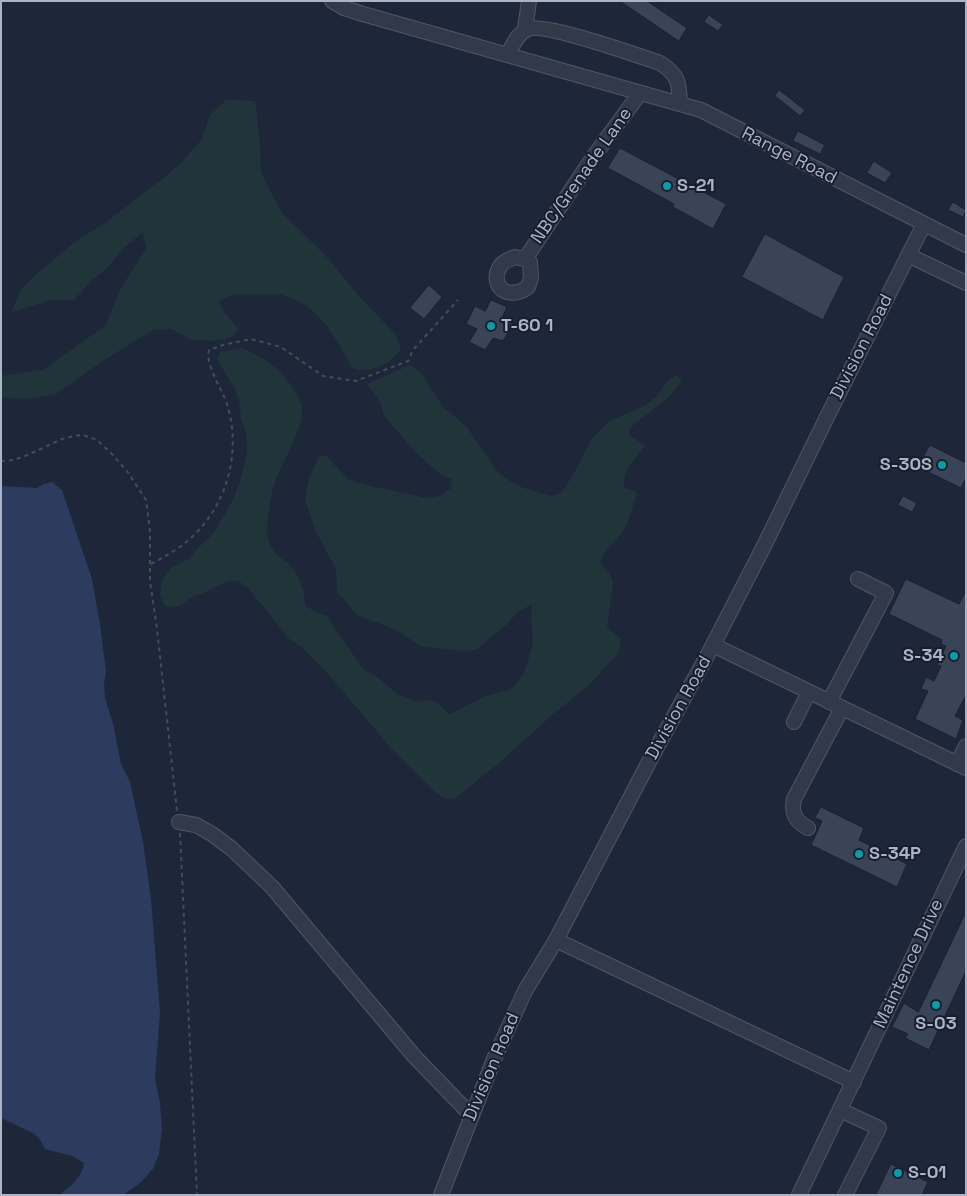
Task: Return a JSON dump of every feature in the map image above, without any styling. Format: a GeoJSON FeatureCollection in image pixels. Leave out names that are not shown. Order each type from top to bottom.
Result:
{"type":"FeatureCollection","features":[{"type":"Feature","properties":{"kind":"street","name":"Range Road"},"geometry":{"type":"LineString","coordinates":[[332,1],[344,8],[364,14],[701,110],[966,245]]}},
{"type":"Feature","properties":{"kind":"street"},"geometry":{"type":"LineString","coordinates":[[525,30],[529,1]]}},
{"type":"Feature","properties":{"kind":"street"},"geometry":{"type":"LineString","coordinates":[[507,55],[525,30],[533,27],[553,30],[660,63],[671,70],[677,78],[680,88],[680,104]]}},
{"type":"Feature","properties":{"kind":"street","name":"NBC/Grenade Lane"},"geometry":{"type":"LineString","coordinates":[[525,259],[594,156],[640,93]]}},
{"type":"Feature","properties":{"kind":"street","name":"Division Road"},"geometry":{"type":"LineString","coordinates":[[441,1195],[494,1059],[525,991],[556,940],[651,758],[713,646],[924,224]]}},
{"type":"Feature","properties":{"kind":"street"},"geometry":{"type":"LineString","coordinates":[[908,256],[966,284]]}},
{"type":"Feature","properties":{"kind":"street"},"geometry":{"type":"LineString","coordinates":[[808,828],[800,824],[794,817],[792,807],[794,799],[886,593],[858,579]]}},
{"type":"Feature","properties":{"kind":"street"},"geometry":{"type":"LineString","coordinates":[[713,646],[961,766],[966,746]]}},
{"type":"Feature","properties":{"kind":"street"},"geometry":{"type":"LineString","coordinates":[[794,722],[808,692]]}},
{"type":"Feature","properties":{"kind":"street"},"geometry":{"type":"LineString","coordinates":[[178,822],[196,825],[212,834],[232,849],[272,887],[414,1056],[471,1115]]}},
{"type":"Feature","properties":{"kind":"street","name":"Maintence Drive"},"geometry":{"type":"LineString","coordinates":[[799,1195],[966,846]]}},
{"type":"Feature","properties":{"kind":"street"},"geometry":{"type":"LineString","coordinates":[[556,940],[854,1082]]}},
{"type":"Feature","properties":{"kind":"street"},"geometry":{"type":"LineString","coordinates":[[840,1110],[879,1128],[845,1195]]}},
{"type":"Feature","properties":{"kind":"path"},"geometry":{"type":"LineString","coordinates":[[150,564],[174,552],[197,533],[214,510],[226,486],[232,460],[232,425],[227,404],[211,366],[209,350],[251,339],[282,347],[323,376],[356,382],[410,360],[413,350],[458,300]]}},
{"type":"Feature","properties":{"kind":"path"},"geometry":{"type":"LineString","coordinates":[[1,461],[22,457],[74,436],[83,435],[97,440],[127,471],[146,500],[150,531],[150,581],[157,629],[184,888],[197,1195]]}},
{"type":"Feature","properties":{"kind":"shaded area"},"geometry":{"type":"Polygon","coordinates":[[[226,100],[255,101],[261,172],[272,195],[283,214],[325,255],[358,295],[396,335],[401,349],[397,355],[386,364],[373,369],[359,370],[352,368],[324,323],[316,314],[295,299],[279,294],[236,295],[219,302],[225,313],[239,330],[230,338],[209,341],[189,339],[172,329],[153,330],[104,360],[56,394],[22,399],[1,397],[1,376],[43,370],[106,325],[121,288],[146,249],[143,232],[124,248],[107,268],[91,281],[74,300],[51,300],[12,312],[19,292],[32,278],[76,241],[105,223],[182,162],[202,139],[210,115],[226,100]]]}},
{"type":"Feature","properties":{"kind":"shaded area"},"geometry":{"type":"Polygon","coordinates":[[[241,348],[257,355],[278,370],[293,388],[301,403],[301,422],[274,485],[267,531],[271,547],[296,573],[306,606],[319,614],[326,615],[363,669],[377,677],[397,694],[416,702],[433,700],[450,714],[486,696],[512,689],[524,674],[533,643],[532,604],[517,613],[506,625],[476,650],[460,651],[420,646],[396,630],[357,615],[337,592],[336,569],[316,532],[305,500],[308,483],[318,457],[325,455],[349,480],[366,485],[427,498],[440,496],[451,488],[451,479],[440,474],[415,452],[384,415],[379,400],[367,384],[410,365],[422,374],[443,407],[466,426],[496,470],[521,487],[550,496],[561,493],[574,474],[591,440],[611,420],[644,406],[657,396],[666,382],[677,375],[682,381],[664,401],[630,428],[630,436],[645,445],[627,470],[624,482],[624,488],[633,490],[637,494],[623,531],[604,554],[600,563],[610,574],[613,584],[607,627],[621,639],[619,652],[588,686],[553,714],[499,763],[455,798],[445,799],[435,792],[390,747],[328,674],[302,647],[290,640],[249,589],[237,580],[223,583],[192,597],[180,606],[166,607],[160,596],[162,580],[172,567],[189,559],[218,526],[234,498],[241,478],[247,454],[247,436],[235,389],[217,360],[220,352],[241,348]]]}},
{"type":"Feature","properties":{"kind":"water"},"geometry":{"type":"Polygon","coordinates":[[[52,482],[62,490],[92,579],[106,672],[104,683],[105,698],[113,724],[121,764],[130,782],[143,842],[151,898],[160,1013],[155,1079],[160,1103],[162,1130],[159,1154],[153,1169],[140,1183],[123,1195],[59,1195],[72,1185],[81,1173],[84,1163],[72,1156],[45,1149],[35,1134],[1,1118],[1,486],[37,488],[52,482]]]}},
{"type":"Feature","properties":{"kind":"building"},"geometry":{"type":"Polygon","coordinates":[[[620,1],[647,1],[687,28],[679,41],[620,1]]]}},
{"type":"Feature","properties":{"kind":"building"},"geometry":{"type":"Polygon","coordinates":[[[709,15],[723,25],[718,31],[704,22],[709,15]]]}},
{"type":"Feature","properties":{"kind":"building"},"geometry":{"type":"Polygon","coordinates":[[[779,90],[805,110],[800,116],[775,96],[779,90]]]}},
{"type":"Feature","properties":{"kind":"building"},"geometry":{"type":"Polygon","coordinates":[[[798,131],[825,145],[820,154],[793,141],[798,131]]]}},
{"type":"Feature","properties":{"kind":"building","name":"S-21"},"geometry":{"type":"Polygon","coordinates":[[[620,148],[726,204],[713,229],[673,207],[674,204],[608,168],[620,148]]]}},
{"type":"Feature","properties":{"kind":"building"},"geometry":{"type":"Polygon","coordinates":[[[874,161],[892,173],[885,183],[867,173],[874,161]]]}},
{"type":"Feature","properties":{"kind":"building"},"geometry":{"type":"Polygon","coordinates":[[[953,202],[966,210],[963,217],[948,210],[953,202]]]}},
{"type":"Feature","properties":{"kind":"building"},"geometry":{"type":"Polygon","coordinates":[[[765,234],[844,277],[823,320],[742,277],[765,234]]]}},
{"type":"Feature","properties":{"kind":"building"},"geometry":{"type":"Polygon","coordinates":[[[429,285],[442,297],[424,319],[410,308],[429,285]]]}},
{"type":"Feature","properties":{"kind":"building","name":"T-60 1"},"geometry":{"type":"Polygon","coordinates":[[[491,300],[507,307],[502,318],[513,324],[503,341],[493,338],[485,350],[469,342],[477,329],[466,324],[475,306],[485,311],[491,300]]]}},
{"type":"Feature","properties":{"kind":"building","name":"S-30S"},"geometry":{"type":"Polygon","coordinates":[[[930,445],[966,463],[966,478],[961,488],[918,467],[930,445]]]}},
{"type":"Feature","properties":{"kind":"building"},"geometry":{"type":"Polygon","coordinates":[[[903,496],[917,503],[912,512],[898,505],[903,496]]]}},
{"type":"Feature","properties":{"kind":"building","name":"S-34"},"geometry":{"type":"Polygon","coordinates":[[[906,579],[959,604],[966,591],[966,695],[955,716],[963,720],[956,739],[915,719],[928,691],[921,689],[926,677],[934,681],[941,666],[937,665],[946,646],[941,644],[942,640],[889,614],[906,579]]]}},
{"type":"Feature","properties":{"kind":"building","name":"S-34P"},"geometry":{"type":"Polygon","coordinates":[[[821,807],[864,828],[859,840],[907,864],[897,887],[811,845],[822,821],[815,818],[821,807]]]}},
{"type":"Feature","properties":{"kind":"building","name":"S-03"},"geometry":{"type":"Polygon","coordinates":[[[966,912],[966,971],[929,1050],[905,1038],[908,1034],[892,1027],[904,1003],[918,1012],[966,912]]]}},
{"type":"Feature","properties":{"kind":"building","name":"S-01"},"geometry":{"type":"Polygon","coordinates":[[[891,1164],[928,1182],[922,1195],[876,1195],[891,1164]]]}},
{"type":"Feature","properties":{"kind":"place","name":"S-21"},"geometry":{"type":"Point","coordinates":[667,186]}},
{"type":"Feature","properties":{"kind":"place","name":"T-60 1"},"geometry":{"type":"Point","coordinates":[491,326]}},
{"type":"Feature","properties":{"kind":"place","name":"S-30S"},"geometry":{"type":"Point","coordinates":[942,465]}},
{"type":"Feature","properties":{"kind":"place","name":"S-34"},"geometry":{"type":"Point","coordinates":[954,656]}},
{"type":"Feature","properties":{"kind":"place","name":"S-34P"},"geometry":{"type":"Point","coordinates":[859,854]}},
{"type":"Feature","properties":{"kind":"place","name":"S-03"},"geometry":{"type":"Point","coordinates":[936,1005]}},
{"type":"Feature","properties":{"kind":"place","name":"S-01"},"geometry":{"type":"Point","coordinates":[898,1173]}}]}
